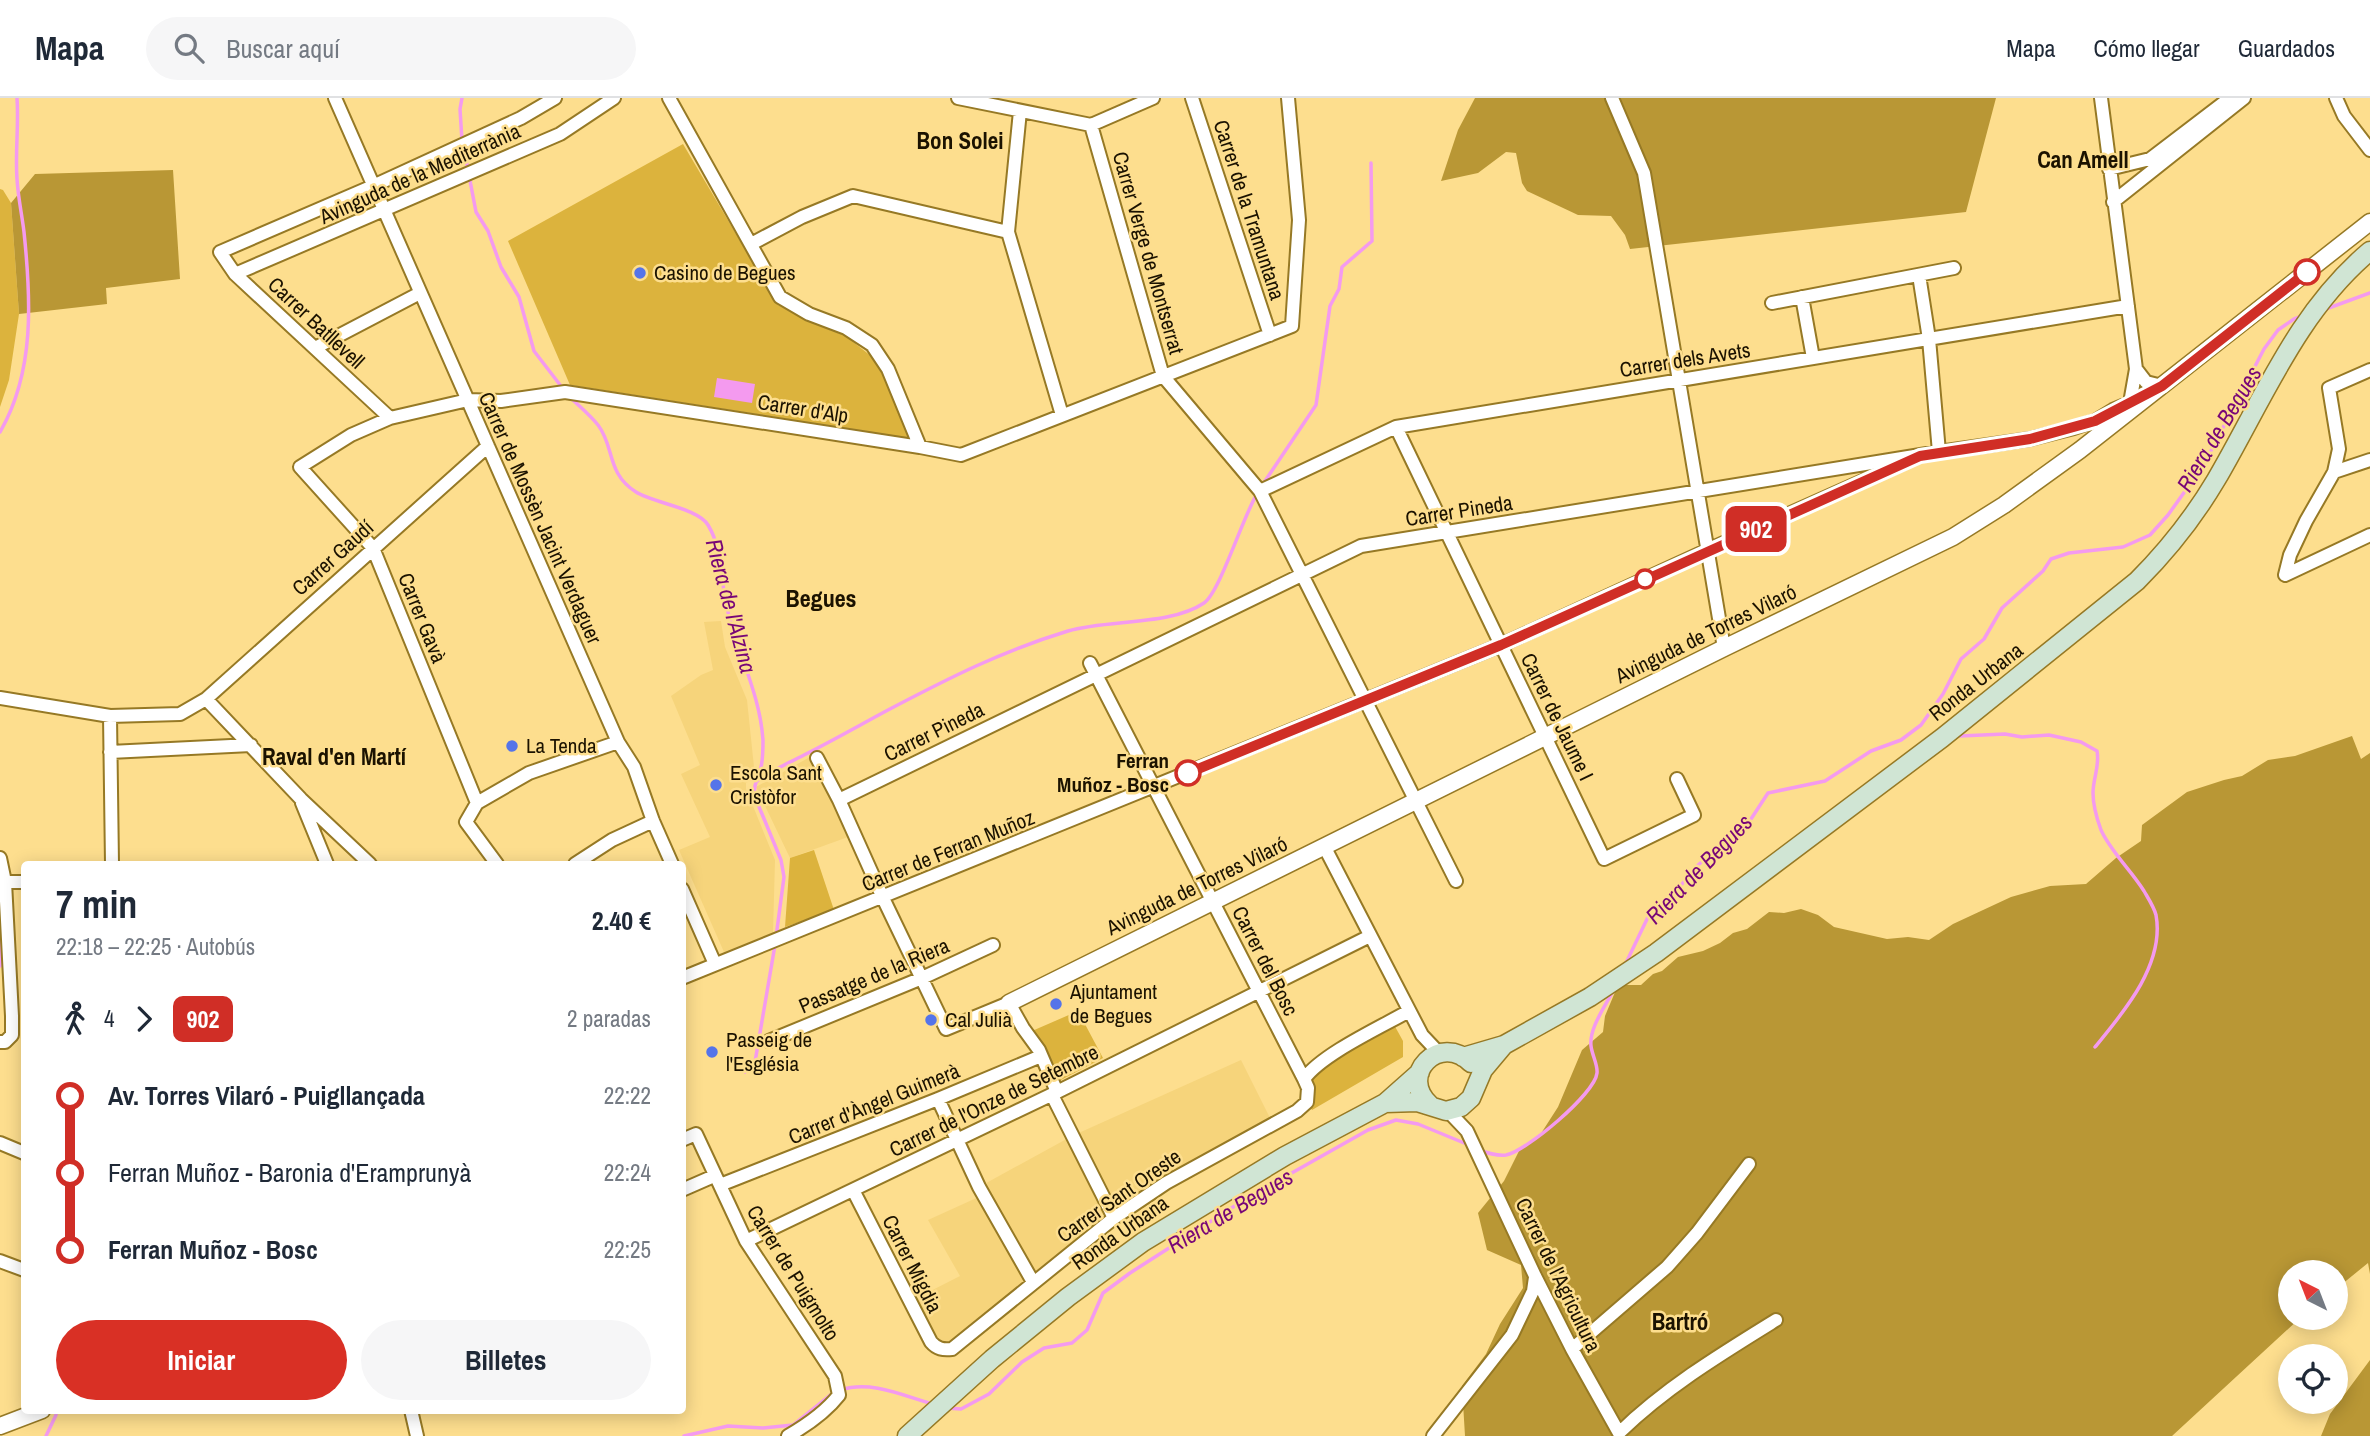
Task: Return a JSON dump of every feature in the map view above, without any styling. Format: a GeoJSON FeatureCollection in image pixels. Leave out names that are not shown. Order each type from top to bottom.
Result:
{"type":"FeatureCollection","features":[{"type":"Feature","properties":{"kind":"main road","name":"Ronda Urbana"},"geometry":{"type":"LineString","coordinates":[[907,1436],[951,1395],[1068,1297],[1143,1242],[1285,1156],[1385,1103],[1430,1058],[1439,1053],[1452,1052],[1463,1057],[1504,1045],[1590,997],[1656,953],[1942,738],[2137,581],[2190,520],[2216,480],[2304,324],[2333,286],[2370,250]]}},
{"type":"Feature","properties":{"kind":"main road","name":"Ronda Urbana"},"geometry":{"type":"LineString","coordinates":[[1468,1102],[1483,1070],[1504,1045]]}},
{"type":"Feature","properties":{"kind":"main road"},"geometry":{"type":"LineString","coordinates":[[1463,1057],[1474,1069],[1477,1083]]}},
{"type":"Feature","properties":{"kind":"main road"},"geometry":{"type":"LineString","coordinates":[[1421,1069],[1419,1090],[1430,1105]]}},
{"type":"Feature","properties":{"kind":"main road","name":"Ronda Urbana"},"geometry":{"type":"LineString","coordinates":[[1385,1103],[1408,1101],[1448,1111]]}},
{"type":"Feature","properties":{"kind":"main road"},"geometry":{"type":"LineString","coordinates":[[1448,1111],[1456,1110],[1468,1102]]}},
{"type":"Feature","properties":{"kind":"street","name":"Carrer de Mossèn Jacint Verdaguer"},"geometry":{"type":"LineString","coordinates":[[335,98],[618,742],[634,767],[671,861]]}},
{"type":"Feature","properties":{"kind":"street","name":"Avinguda de la Mediterrània"},"geometry":{"type":"LineString","coordinates":[[220,252],[456,148],[521,118],[555,98]]}},
{"type":"Feature","properties":{"kind":"street","name":"Avinguda de la Mediterrània"},"geometry":{"type":"LineString","coordinates":[[235,274],[560,134],[614,98]]}},
{"type":"Feature","properties":{"kind":"street"},"geometry":{"type":"LineString","coordinates":[[669,98],[780,297],[809,314],[846,328],[873,345],[888,369],[920,447]]}},
{"type":"Feature","properties":{"kind":"street"},"geometry":{"type":"LineString","coordinates":[[958,98],[1091,125],[1153,98]]}},
{"type":"Feature","properties":{"kind":"street","name":"Carrer de la Tramuntana"},"geometry":{"type":"LineString","coordinates":[[1192,98],[1270,335]]}},
{"type":"Feature","properties":{"kind":"street","name":"Carrer d'Alp"},"geometry":{"type":"LineString","coordinates":[[300,467],[351,435],[390,418],[468,400],[501,401],[557,393],[579,394],[961,455],[1292,326],[1299,220],[1288,98]]}},
{"type":"Feature","properties":{"kind":"street"},"geometry":{"type":"LineString","coordinates":[[1612,98],[1644,173],[1724,648]]}},
{"type":"Feature","properties":{"kind":"street"},"geometry":{"type":"LineString","coordinates":[[2102,98],[2136,369],[2130,403]]}},
{"type":"Feature","properties":{"kind":"street"},"geometry":{"type":"LineString","coordinates":[[2109,169],[2150,159],[2230,98]]}},
{"type":"Feature","properties":{"kind":"street"},"geometry":{"type":"LineString","coordinates":[[2113,202],[2244,98]]}},
{"type":"Feature","properties":{"kind":"street"},"geometry":{"type":"LineString","coordinates":[[2336,98],[2344,116],[2370,149]]}},
{"type":"Feature","properties":{"kind":"street"},"geometry":{"type":"LineString","coordinates":[[1020,111],[1008,232],[1062,415]]}},
{"type":"Feature","properties":{"kind":"street","name":"Carrer Verge de Montserrat"},"geometry":{"type":"LineString","coordinates":[[1091,125],[1163,376],[1260,492],[1456,881]]}},
{"type":"Feature","properties":{"kind":"street"},"geometry":{"type":"LineString","coordinates":[[751,244],[802,217],[853,196],[1008,232]]}},
{"type":"Feature","properties":{"kind":"street","name":"Avinguda de Torres Vilaró"},"geometry":{"type":"LineString","coordinates":[[1009,1003],[1953,537],[2004,505],[2096,438],[2370,222]]}},
{"type":"Feature","properties":{"kind":"street","name":"Carrer Batllevell"},"geometry":{"type":"LineString","coordinates":[[220,252],[235,274],[390,418]]}},
{"type":"Feature","properties":{"kind":"street"},"geometry":{"type":"LineString","coordinates":[[1772,303],[1954,268]]}},
{"type":"Feature","properties":{"kind":"street"},"geometry":{"type":"LineString","coordinates":[[1919,275],[1929,339],[1938,452]]}},
{"type":"Feature","properties":{"kind":"street"},"geometry":{"type":"LineString","coordinates":[[315,348],[420,293]]}},
{"type":"Feature","properties":{"kind":"street"},"geometry":{"type":"LineString","coordinates":[[1801,297],[1813,358]]}},
{"type":"Feature","properties":{"kind":"street","name":"Carrer dels Avets"},"geometry":{"type":"LineString","coordinates":[[1260,492],[1396,427],[2129,306]]}},
{"type":"Feature","properties":{"kind":"street"},"geometry":{"type":"LineString","coordinates":[[2136,369],[2146,382],[2162,386]]}},
{"type":"Feature","properties":{"kind":"street"},"geometry":{"type":"LineString","coordinates":[[2370,370],[2329,388],[2339,449],[2334,472],[2290,555],[2285,575],[2370,535]]}},
{"type":"Feature","properties":{"kind":"street","name":"Carrer Pineda"},"geometry":{"type":"LineString","coordinates":[[839,800],[1093,668],[1301,576],[1361,546],[2030,439],[2095,421],[2162,386]]}},
{"type":"Feature","properties":{"kind":"street","name":"Carrer de Jaume I"},"geometry":{"type":"LineString","coordinates":[[1396,427],[1604,859],[1694,815],[1677,779]]}},
{"type":"Feature","properties":{"kind":"street","name":"Carrer Gaudí"},"geometry":{"type":"LineString","coordinates":[[0,698],[110,716],[180,714],[206,699],[488,446]]}},
{"type":"Feature","properties":{"kind":"street","name":"Carrer de Ferran Muñoz"},"geometry":{"type":"LineString","coordinates":[[686,976],[1501,645],[1920,456]]}},
{"type":"Feature","properties":{"kind":"street"},"geometry":{"type":"LineString","coordinates":[[2334,472],[2370,460]]}},
{"type":"Feature","properties":{"kind":"street","name":"Carrer Gavà"},"geometry":{"type":"LineString","coordinates":[[300,467],[373,548],[477,803]]}},
{"type":"Feature","properties":{"kind":"street","name":"Carrer del Bosc"},"geometry":{"type":"LineString","coordinates":[[1093,668],[1304,1079]]}},
{"type":"Feature","properties":{"kind":"street"},"geometry":{"type":"LineString","coordinates":[[206,699],[301,799],[366,861]]}},
{"type":"Feature","properties":{"kind":"street"},"geometry":{"type":"LineString","coordinates":[[110,716],[112,861]]}},
{"type":"Feature","properties":{"kind":"street"},"geometry":{"type":"LineString","coordinates":[[496,861],[466,822],[477,803],[529,773],[618,742]]}},
{"type":"Feature","properties":{"kind":"street"},"geometry":{"type":"LineString","coordinates":[[110,752],[251,745]]}},
{"type":"Feature","properties":{"kind":"street"},"geometry":{"type":"LineString","coordinates":[[817,758],[946,1029],[1009,1003],[1041,1056],[1054,1093],[1114,1218]]}},
{"type":"Feature","properties":{"kind":"street"},"geometry":{"type":"LineString","coordinates":[[301,799],[326,861]]}},
{"type":"Feature","properties":{"kind":"street"},"geometry":{"type":"LineString","coordinates":[[580,861],[612,840],[653,821]]}},
{"type":"Feature","properties":{"kind":"street"},"geometry":{"type":"LineString","coordinates":[[1324,846],[1422,1035],[1439,1053]]}},
{"type":"Feature","properties":{"kind":"street"},"geometry":{"type":"LineString","coordinates":[[0,858],[12,1035],[5,1042],[0,1042]]}},
{"type":"Feature","properties":{"kind":"street"},"geometry":{"type":"LineString","coordinates":[[2,882],[21,882]]}},
{"type":"Feature","properties":{"kind":"street"},"geometry":{"type":"LineString","coordinates":[[686,898],[715,964]]}},
{"type":"Feature","properties":{"kind":"street","name":"Carrer de l'Onze de Setembre"},"geometry":{"type":"LineString","coordinates":[[746,1241],[958,1140],[1370,936]]}},
{"type":"Feature","properties":{"kind":"street","name":"Passatge de la Riera"},"geometry":{"type":"LineString","coordinates":[[769,1041],[922,978],[993,945]]}},
{"type":"Feature","properties":{"kind":"street"},"geometry":{"type":"LineString","coordinates":[[1304,1079],[1309,1071],[1331,1056],[1409,1011]]}},
{"type":"Feature","properties":{"kind":"street"},"geometry":{"type":"LineString","coordinates":[[1421,1069],[1422,1035]]}},
{"type":"Feature","properties":{"kind":"street","name":"Carrer d'Àngel Guimerà"},"geometry":{"type":"LineString","coordinates":[[686,1189],[938,1100],[1041,1056]]}},
{"type":"Feature","properties":{"kind":"street","name":"Carrer Sant Oreste"},"geometry":{"type":"LineString","coordinates":[[943,1350],[952,1349],[1114,1218],[1166,1183],[1297,1111],[1307,1102],[1308,1088],[1304,1079]]}},
{"type":"Feature","properties":{"kind":"street"},"geometry":{"type":"LineString","coordinates":[[938,1100],[979,1187],[1032,1282]]}},
{"type":"Feature","properties":{"kind":"street","name":"Carrer de l'Agricultura"},"geometry":{"type":"LineString","coordinates":[[1468,1102],[1469,1136]]}},
{"type":"Feature","properties":{"kind":"street","name":"Carrer de l'Agricultura"},"geometry":{"type":"LineString","coordinates":[[1448,1111],[1469,1136],[1535,1276],[1619,1433],[1647,1406],[1727,1350],[1776,1320]]}},
{"type":"Feature","properties":{"kind":"street","name":"Carrer de Puigmolto"},"geometry":{"type":"LineString","coordinates":[[686,1138],[696,1134],[746,1241],[835,1376],[839,1395],[832,1404],[807,1426],[788,1436]]}},
{"type":"Feature","properties":{"kind":"street"},"geometry":{"type":"LineString","coordinates":[[0,1143],[21,1152]]}},
{"type":"Feature","properties":{"kind":"street"},"geometry":{"type":"LineString","coordinates":[[1572,1349],[1667,1267],[1697,1233],[1749,1164]]}},
{"type":"Feature","properties":{"kind":"street","name":"Carrer Migdia"},"geometry":{"type":"LineString","coordinates":[[853,1190],[925,1332],[935,1347],[943,1350]]}},
{"type":"Feature","properties":{"kind":"street"},"geometry":{"type":"LineString","coordinates":[[0,1261],[21,1269]]}},
{"type":"Feature","properties":{"kind":"street"},"geometry":{"type":"LineString","coordinates":[[1433,1436],[1512,1335],[1533,1291],[1535,1276]]}},
{"type":"Feature","properties":{"kind":"street"},"geometry":{"type":"LineString","coordinates":[[0,1426],[31,1414]]}},
{"type":"Feature","properties":{"kind":"street"},"geometry":{"type":"LineString","coordinates":[[412,1414],[417,1436]]}},
{"type":"Feature","properties":{"kind":"shaded area"},"geometry":{"type":"Polygon","coordinates":[[[1475,98],[1996,98],[1966,212],[1630,249],[1625,235],[1611,216],[1578,215],[1527,191],[1522,183],[1516,153],[1506,152],[1478,173],[1441,181],[1458,130],[1475,98]]]}},
{"type":"Feature","properties":{"kind":"shaded area","name":"Casino de Begues"},"geometry":{"type":"Polygon","coordinates":[[[683,144],[778,305],[847,337],[876,360],[894,396],[909,438],[570,385],[508,241],[683,144]]]}},
{"type":"Feature","properties":{"kind":"shaded area"},"geometry":{"type":"Polygon","coordinates":[[[173,170],[180,279],[106,288],[107,304],[19,314],[11,203],[35,174],[173,170]]]}},
{"type":"Feature","properties":{"kind":"shaded area"},"geometry":{"type":"Polygon","coordinates":[[[0,189],[11,203],[19,314],[9,380],[0,407],[0,189]]]}},
{"type":"Feature","properties":{"kind":"shaded area"},"geometry":{"type":"Polygon","coordinates":[[[717,378],[755,384],[752,403],[714,397],[717,378]]]}},
{"type":"Feature","properties":{"kind":"shaded area","name":"Escola Sant Cristòfor"},"geometry":{"type":"Polygon","coordinates":[[[721,621],[725,647],[747,700],[754,767],[746,789],[775,860],[773,933],[724,952],[679,850],[710,837],[681,774],[700,765],[671,696],[713,670],[704,622],[721,621]]]}},
{"type":"Feature","properties":{"kind":"shaded area"},"geometry":{"type":"Polygon","coordinates":[[[2352,736],[2361,759],[2370,753],[2370,1274],[2368,1263],[2348,1279],[2348,1260],[2278,1260],[2278,1330],[2287,1330],[2172,1436],[1465,1436],[1462,1386],[1486,1354],[1500,1324],[1523,1288],[1521,1265],[1487,1250],[1478,1213],[1504,1181],[1519,1151],[1540,1135],[1558,1107],[1582,1050],[1603,1032],[1605,1016],[1618,985],[1641,985],[1678,957],[1703,951],[1720,943],[1733,933],[1747,929],[1769,912],[1784,913],[1801,909],[1818,915],[1834,927],[1887,939],[1908,937],[1929,940],[1953,924],[2011,897],[2050,886],[2086,884],[2141,841],[2142,825],[2187,792],[2242,776],[2268,760],[2295,756],[2352,736]]]}},
{"type":"Feature","properties":{"kind":"shaded area"},"geometry":{"type":"Polygon","coordinates":[[[810,757],[848,837],[790,858],[756,787],[810,757]]]}},
{"type":"Feature","properties":{"kind":"shaded area"},"geometry":{"type":"Polygon","coordinates":[[[814,850],[834,910],[785,927],[790,858],[814,850]]]}},
{"type":"Feature","properties":{"kind":"shaded area"},"geometry":{"type":"Polygon","coordinates":[[[1078,1011],[1103,1058],[1057,1082],[1032,1031],[1078,1011]]]}},
{"type":"Feature","properties":{"kind":"shaded area"},"geometry":{"type":"Polygon","coordinates":[[[1392,1021],[1403,1041],[1403,1057],[1312,1110],[1307,1102],[1309,1071],[1392,1021]]]}},
{"type":"Feature","properties":{"kind":"shaded area"},"geometry":{"type":"Polygon","coordinates":[[[1241,1060],[1273,1124],[1166,1183],[943,1350],[909,1302],[960,1276],[928,1220],[983,1195],[979,1187],[1072,1136],[1241,1060]]]}},
{"type":"Feature","properties":{"kind":"shaded area"},"geometry":{"type":"Polygon","coordinates":[[[2370,1360],[2370,1436],[2321,1436],[2330,1414],[2348,1414],[2348,1390],[2370,1360]]]}},
{"type":"Feature","properties":{"kind":"waterway"},"geometry":{"type":"LineString","coordinates":[[0,432],[20,385],[28,335],[28,283],[18,192],[17,98]]}},
{"type":"Feature","properties":{"kind":"waterway","name":"Riera de l'Alzina"},"geometry":{"type":"LineString","coordinates":[[462,98],[462,141]]}},
{"type":"Feature","properties":{"kind":"waterway","name":"Riera de l'Alzina"},"geometry":{"type":"LineString","coordinates":[[464,149],[476,212],[488,231],[501,267],[519,297],[534,351],[564,390]]}},
{"type":"Feature","properties":{"kind":"waterway"},"geometry":{"type":"LineString","coordinates":[[1263,484],[1316,405],[1330,306],[1339,289],[1342,267],[1372,241],[1371,163]]}},
{"type":"Feature","properties":{"kind":"waterway","name":"Riera de Begues"},"geometry":{"type":"LineString","coordinates":[[2326,309],[2370,293]]}},
{"type":"Feature","properties":{"kind":"waterway","name":"Riera de Begues"},"geometry":{"type":"LineString","coordinates":[[1625,965],[1648,917],[1697,866],[1751,819],[1768,793],[1825,781],[1871,751],[1901,740],[1921,725],[1943,694],[1961,659],[1984,639],[2002,608],[2043,571],[2051,559],[2069,553],[2123,547],[2150,535],[2203,466],[2264,349],[2278,330],[2302,316]]}},
{"type":"Feature","properties":{"kind":"waterway","name":"Riera de l'Alzina"},"geometry":{"type":"LineString","coordinates":[[571,398],[598,425],[607,442],[615,468],[626,485],[644,496],[695,514],[703,519],[713,535],[728,612],[754,691],[761,723],[763,757],[755,785],[755,797],[781,860],[784,877],[776,937]]}},
{"type":"Feature","properties":{"kind":"waterway"},"geometry":{"type":"LineString","coordinates":[[757,781],[933,687],[1021,647],[1084,627],[1157,619],[1190,610],[1204,603],[1217,584],[1257,494]]}},
{"type":"Feature","properties":{"kind":"waterway"},"geometry":{"type":"LineString","coordinates":[[1960,736],[2049,735],[2081,742],[2097,751],[2093,793],[2100,826],[2110,846],[2151,903],[2156,915],[2157,933],[2154,951],[2140,986],[2095,1047]]}},
{"type":"Feature","properties":{"kind":"waterway"},"geometry":{"type":"LineString","coordinates":[[0,966],[2,932]]}},
{"type":"Feature","properties":{"kind":"waterway","name":"Riera de l'Alzina"},"geometry":{"type":"LineString","coordinates":[[745,1072],[755,1062],[775,945]]}},
{"type":"Feature","properties":{"kind":"waterway","name":"Riera de Begues"},"geometry":{"type":"LineString","coordinates":[[1479,1150],[1499,1155],[1515,1151],[1558,1121],[1585,1094],[1597,1073],[1591,1046],[1592,1032],[1613,991]]}},
{"type":"Feature","properties":{"kind":"waterway","name":"Riera de Begues"},"geometry":{"type":"LineString","coordinates":[[946,1408],[961,1409],[989,1394],[1022,1362],[1044,1348],[1072,1343],[1087,1330],[1103,1293],[1130,1273],[1244,1200],[1368,1130],[1396,1120],[1418,1124],[1469,1145]]}},
{"type":"Feature","properties":{"kind":"waterway","name":"Riera de Begues"},"geometry":{"type":"LineString","coordinates":[[841,1390],[852,1387],[876,1388],[932,1404]]}},
{"type":"Feature","properties":{"kind":"waterway","name":"Riera de Begues"},"geometry":{"type":"LineString","coordinates":[[684,1436],[728,1426],[763,1428],[793,1425],[834,1392]]}},
{"type":"Feature","properties":{"kind":"waterway","name":"Riera de l'Alzina"},"geometry":{"type":"LineString","coordinates":[[46,1436],[56,1415]]}},
{"type":"Feature","properties":{"kind":"bus line","name":"902"},"geometry":{"type":"LineString","coordinates":[[1188,773],[1501,645],[1920,456],[2030,439],[2095,421],[2162,386],[2307,272]]}},
{"type":"Feature","properties":{"kind":"place","name":"Casino de Begues"},"geometry":{"type":"Point","coordinates":[640,273]}},
{"type":"Feature","properties":{"kind":"place","name":"La Tenda"},"geometry":{"type":"Point","coordinates":[512,746]}},
{"type":"Feature","properties":{"kind":"place","name":"Ferran Muñoz - Bosc"},"geometry":{"type":"Point","coordinates":[1188,773]}},
{"type":"Feature","properties":{"kind":"place","name":"Escola Sant Cristòfor"},"geometry":{"type":"Point","coordinates":[716,785]}},
{"type":"Feature","properties":{"kind":"place","name":"Ajuntament de Begues"},"geometry":{"type":"Point","coordinates":[1056,1004]}},
{"type":"Feature","properties":{"kind":"place","name":"Cal Julià"},"geometry":{"type":"Point","coordinates":[931,1020]}},
{"type":"Feature","properties":{"kind":"place","name":"Passeig de l'Església"},"geometry":{"type":"Point","coordinates":[712,1052]}},
{"type":"Feature","properties":{"kind":"district","name":"Bon Solei"},"geometry":{"type":"Point","coordinates":[960,141]}},
{"type":"Feature","properties":{"kind":"district","name":"Can Amell"},"geometry":{"type":"Point","coordinates":[2083,160]}},
{"type":"Feature","properties":{"kind":"district","name":"Begues"},"geometry":{"type":"Point","coordinates":[821,599]}},
{"type":"Feature","properties":{"kind":"district","name":"Raval d'en Martí"},"geometry":{"type":"Point","coordinates":[334,757]}},
{"type":"Feature","properties":{"kind":"district","name":"Bartró"},"geometry":{"type":"Point","coordinates":[1680,1322]}}]}
